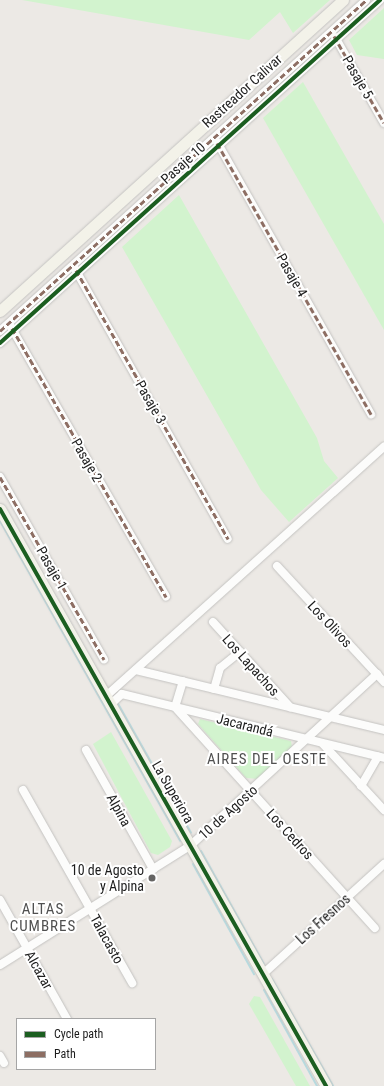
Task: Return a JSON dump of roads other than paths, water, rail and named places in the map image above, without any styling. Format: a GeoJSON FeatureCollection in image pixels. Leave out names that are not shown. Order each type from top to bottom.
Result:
{"type":"FeatureCollection","features":[{"type":"Feature","properties":{"kind":"street","name":"Rastreador Calivar"},"geometry":{"type":"LineString","coordinates":[[0,311],[343,0]]}},
{"type":"Feature","properties":{"kind":"street","name":"Pasaje 10"},"geometry":{"type":"LineString","coordinates":[[0,331],[213,136],[366,0]]}},
{"type":"Feature","properties":{"kind":"street","name":"Pasaje 10"},"geometry":{"type":"LineString","coordinates":[[0,343],[380,0]]}},
{"type":"Feature","properties":{"kind":"street","name":"Pasaje 5"},"geometry":{"type":"LineString","coordinates":[[331,31],[384,123]]}},
{"type":"Feature","properties":{"kind":"street","name":"Pasaje 4"},"geometry":{"type":"LineString","coordinates":[[213,136],[371,414]]}},
{"type":"Feature","properties":{"kind":"street","name":"Pasaje 3"},"geometry":{"type":"LineString","coordinates":[[73,265],[228,539]]}},
{"type":"Feature","properties":{"kind":"street","name":"Pasaje 2"},"geometry":{"type":"LineString","coordinates":[[9,323],[166,597]]}},
{"type":"Feature","properties":{"kind":"street"},"geometry":{"type":"LineString","coordinates":[[108,701],[136,670],[384,447]]}},
{"type":"Feature","properties":{"kind":"street","name":"Pasaje 1"},"geometry":{"type":"LineString","coordinates":[[0,477],[104,659]]}},
{"type":"Feature","properties":{"kind":"street","name":"La Superiora"},"geometry":{"type":"LineString","coordinates":[[0,509],[326,1086]]}},
{"type":"Feature","properties":{"kind":"street","name":"Los Olivos"},"geometry":{"type":"LineString","coordinates":[[277,566],[384,682]]}},
{"type":"Feature","properties":{"kind":"street","name":"Los Lapachos"},"geometry":{"type":"LineString","coordinates":[[213,622],[290,707]]}},
{"type":"Feature","properties":{"kind":"street"},"geometry":{"type":"LineString","coordinates":[[214,689],[220,668],[240,652]]}},
{"type":"Feature","properties":{"kind":"street","name":"Jacarandá"},"geometry":{"type":"LineString","coordinates":[[136,670],[384,730]]}},
{"type":"Feature","properties":{"kind":"street","name":"10 de Agosto"},"geometry":{"type":"LineString","coordinates":[[0,965],[191,846],[377,674]]}},
{"type":"Feature","properties":{"kind":"street"},"geometry":{"type":"LineString","coordinates":[[175,708],[183,681]]}},
{"type":"Feature","properties":{"kind":"street","name":"Jacarandá"},"geometry":{"type":"LineString","coordinates":[[108,701],[122,694],[381,758]]}},
{"type":"Feature","properties":{"kind":"street","name":"Los Cedros"},"geometry":{"type":"LineString","coordinates":[[175,708],[375,928]]}},
{"type":"Feature","properties":{"kind":"street"},"geometry":{"type":"LineString","coordinates":[[323,744],[384,810]]}},
{"type":"Feature","properties":{"kind":"street","name":"Alpina"},"geometry":{"type":"LineString","coordinates":[[86,750],[153,869]]}},
{"type":"Feature","properties":{"kind":"street"},"geometry":{"type":"LineString","coordinates":[[362,786],[381,758]]}},
{"type":"Feature","properties":{"kind":"street","name":"Talacasto"},"geometry":{"type":"LineString","coordinates":[[24,790],[132,983]]}},
{"type":"Feature","properties":{"kind":"street","name":"Los Fresnos"},"geometry":{"type":"LineString","coordinates":[[263,974],[384,864]]}},
{"type":"Feature","properties":{"kind":"street","name":"Alcazar"},"geometry":{"type":"LineString","coordinates":[[0,900],[66,1018]]}},
{"type":"Feature","properties":{"kind":"waterway"},"geometry":{"type":"LineString","coordinates":[[0,521],[180,841]]}},
{"type":"Feature","properties":{"kind":"waterway"},"geometry":{"type":"LineString","coordinates":[[117,702],[191,833]]}},
{"type":"Feature","properties":{"kind":"waterway"},"geometry":{"type":"LineString","coordinates":[[201,851],[264,964]]}},
{"type":"Feature","properties":{"kind":"waterway"},"geometry":{"type":"LineString","coordinates":[[193,864],[254,974]]}},
{"type":"Feature","properties":{"kind":"waterway"},"geometry":{"type":"LineString","coordinates":[[272,979],[333,1086]]}},
{"type":"Feature","properties":{"kind":"waterway"},"geometry":{"type":"LineString","coordinates":[[264,990],[317,1086]]}},
{"type":"Feature","properties":{"kind":"place","name":"10 de Agosto y Alpina"},"geometry":{"type":"Point","coordinates":[152,878]}},
{"type":"Feature","properties":{"kind":"district","name":"AIRES DEL OESTE"},"geometry":{"type":"Point","coordinates":[267,760]}},
{"type":"Feature","properties":{"kind":"district","name":"ALTAS CUMBRES"},"geometry":{"type":"Point","coordinates":[43,918]}}]}
